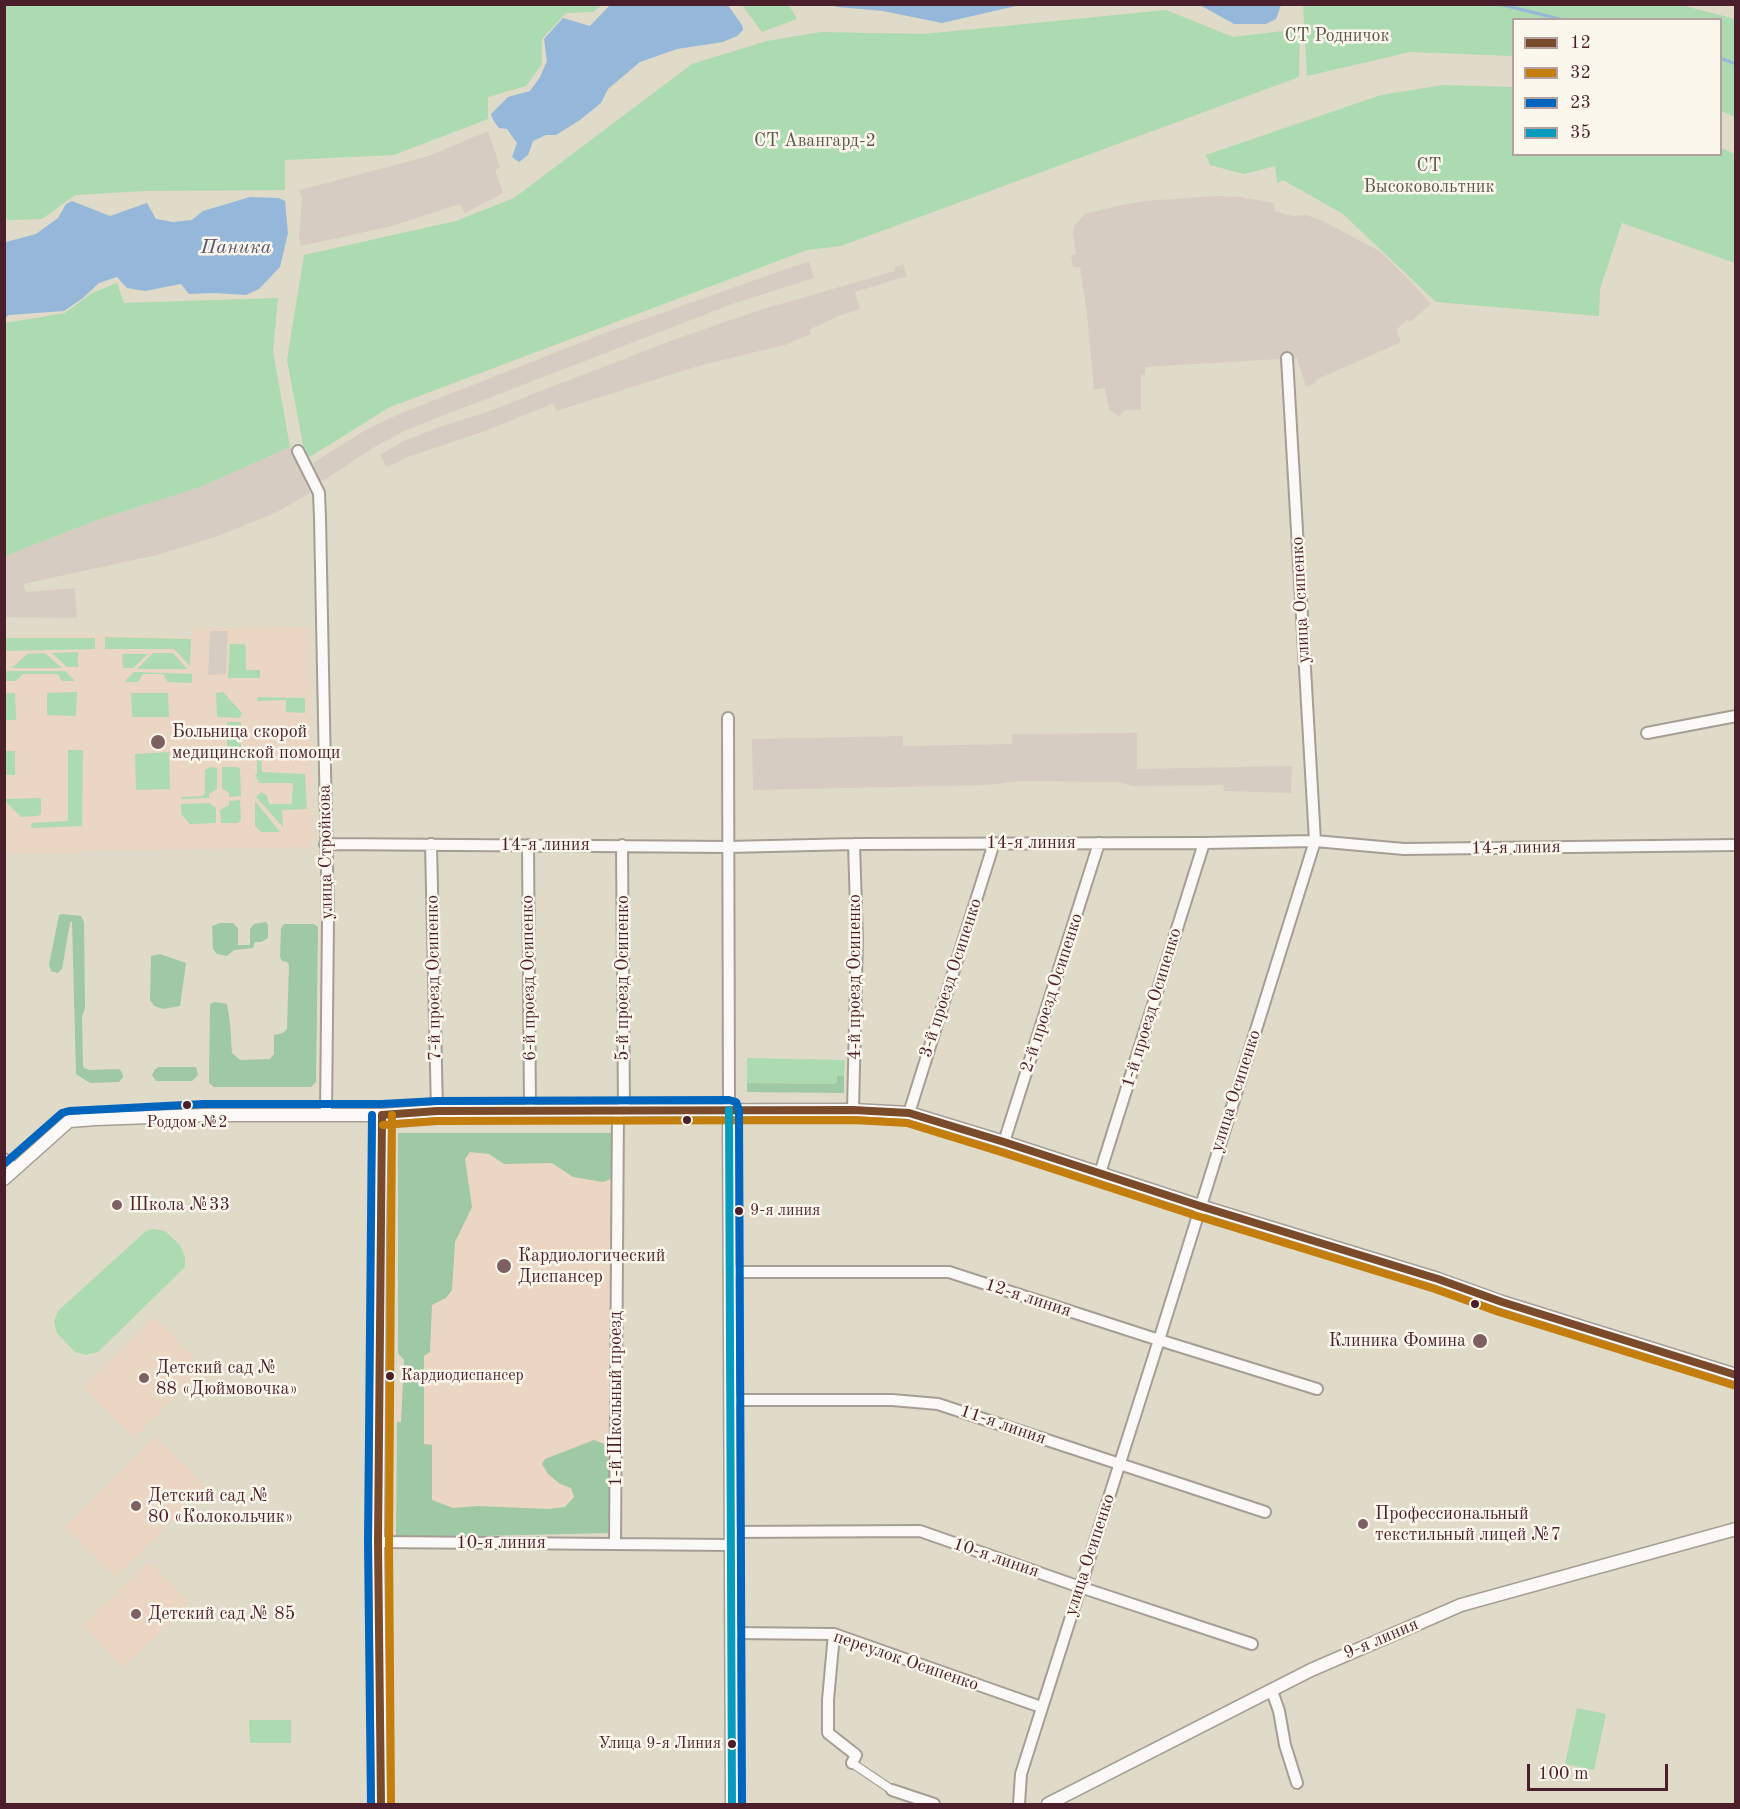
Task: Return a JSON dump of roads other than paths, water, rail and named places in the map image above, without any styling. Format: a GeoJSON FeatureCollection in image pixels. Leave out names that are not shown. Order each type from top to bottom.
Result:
{"type":"FeatureCollection","features":[{"type":"Feature","properties":{"kind":"street","name":"улица Осипенко"},"geometry":{"type":"LineString","coordinates":[[1019,1804],[1021,1774],[1041,1707],[1120,1465],[1315,841],[1287,358]]}},
{"type":"Feature","properties":{"kind":"street","name":"улица Стройкова"},"geometry":{"type":"LineString","coordinates":[[297,451],[319,493],[328,920],[326,1114]]}},
{"type":"Feature","properties":{"kind":"street"},"geometry":{"type":"LineString","coordinates":[[1647,733],[1736,716]]}},
{"type":"Feature","properties":{"kind":"street"},"geometry":{"type":"LineString","coordinates":[[728,718],[732,1804]]}},
{"type":"Feature","properties":{"kind":"street","name":"14-я линия"},"geometry":{"type":"LineString","coordinates":[[326,844],[728,847],[1315,841],[1404,849],[1736,845]]}},
{"type":"Feature","properties":{"kind":"street","name":"3-й проезд Осипенко"},"geometry":{"type":"LineString","coordinates":[[909,1113],[994,843]]}},
{"type":"Feature","properties":{"kind":"street","name":"2-й проезд Осипенко"},"geometry":{"type":"LineString","coordinates":[[1004,1142],[1099,843]]}},
{"type":"Feature","properties":{"kind":"street","name":"1-й проезд Осипенко"},"geometry":{"type":"LineString","coordinates":[[1100,1173],[1204,843]]}},
{"type":"Feature","properties":{"kind":"street","name":"7-й проезд Осипенко"},"geometry":{"type":"LineString","coordinates":[[431,844],[437,1111]]}},
{"type":"Feature","properties":{"kind":"street","name":"4-й проезд Осипенко"},"geometry":{"type":"LineString","coordinates":[[853,1110],[857,939],[854,844]]}},
{"type":"Feature","properties":{"kind":"street","name":"6-й проезд Осипенко"},"geometry":{"type":"LineString","coordinates":[[528,845],[530,1111]]}},
{"type":"Feature","properties":{"kind":"street","name":"5-й проезд Осипенко"},"geometry":{"type":"LineString","coordinates":[[621,1110],[622,845]]}},
{"type":"Feature","properties":{"kind":"street","name":"1-й Школьный проезд"},"geometry":{"type":"LineString","coordinates":[[615,1544],[621,1110]]}},
{"type":"Feature","properties":{"kind":"street"},"geometry":{"type":"LineString","coordinates":[[4,1179],[69,1121],[204,1115],[382,1115],[437,1111],[853,1110],[909,1113],[1736,1375]]}},
{"type":"Feature","properties":{"kind":"street"},"geometry":{"type":"LineString","coordinates":[[381,1804],[378,1542],[382,1115]]}},
{"type":"Feature","properties":{"kind":"street"},"geometry":{"type":"LineString","coordinates":[[4,1159],[15,1169]]}},
{"type":"Feature","properties":{"kind":"street","name":"12-я линия"},"geometry":{"type":"LineString","coordinates":[[729,1272],[950,1272],[1317,1389]]}},
{"type":"Feature","properties":{"kind":"street","name":"11-я линия"},"geometry":{"type":"LineString","coordinates":[[730,1400],[892,1400],[938,1404],[1265,1512]]}},
{"type":"Feature","properties":{"kind":"street","name":"9-я линия"},"geometry":{"type":"LineString","coordinates":[[1048,1804],[1311,1670],[1461,1605],[1736,1529]]}},
{"type":"Feature","properties":{"kind":"street","name":"10-я линия"},"geometry":{"type":"LineString","coordinates":[[731,1532],[920,1531],[1252,1644]]}},
{"type":"Feature","properties":{"kind":"street","name":"10-я линия"},"geometry":{"type":"LineString","coordinates":[[378,1542],[731,1545]]}},
{"type":"Feature","properties":{"kind":"street","name":"переулок Осипенко"},"geometry":{"type":"LineString","coordinates":[[732,1633],[834,1634],[1041,1707]]}},
{"type":"Feature","properties":{"kind":"street"},"geometry":{"type":"LineString","coordinates":[[834,1634],[828,1700],[828,1733],[856,1755],[852,1763],[892,1790],[934,1804]]}},
{"type":"Feature","properties":{"kind":"street"},"geometry":{"type":"LineString","coordinates":[[1272,1691],[1297,1783]]}},
{"type":"Feature","properties":{"kind":"water"},"geometry":{"type":"Polygon","coordinates":[[[727,4],[742,25],[743,30],[737,36],[723,42],[677,49],[640,62],[608,89],[601,103],[580,120],[556,135],[546,135],[533,141],[528,155],[519,162],[512,157],[517,143],[507,129],[499,128],[491,114],[508,97],[530,91],[547,61],[544,39],[563,18],[590,26],[610,5],[727,4]]]}},
{"type":"Feature","properties":{"kind":"water"},"geometry":{"type":"Polygon","coordinates":[[[832,5],[1049,5],[1016,6],[942,23],[883,11],[832,5]]]}},
{"type":"Feature","properties":{"kind":"water"},"geometry":{"type":"Polygon","coordinates":[[[1200,5],[1281,5],[1276,19],[1266,24],[1234,24],[1200,5]]]}},
{"type":"Feature","properties":{"kind":"water","name":"Паника"},"geometry":{"type":"Polygon","coordinates":[[[250,197],[279,198],[285,201],[288,233],[280,267],[259,289],[246,295],[189,294],[181,284],[145,291],[127,288],[117,277],[99,283],[64,311],[9,315],[5,318],[5,241],[36,234],[58,218],[66,204],[72,201],[110,216],[147,203],[156,219],[173,222],[192,220],[203,211],[250,197]]]}},
{"type":"Feature","properties":{"kind":"waterway","name":"Паника"},"geometry":{"type":"LineString","coordinates":[[1499,4],[1556,18]]}},
{"type":"Feature","properties":{"kind":"waterway","name":"Паника"},"geometry":{"type":"LineString","coordinates":[[1722,59],[1736,64]]}},
{"type":"Feature","properties":{"kind":"place","name":"Больница скорой медицинской помощи"},"geometry":{"type":"Point","coordinates":[158,742]}},
{"type":"Feature","properties":{"kind":"place","name":"Роддом №2"},"geometry":{"type":"Point","coordinates":[187,1105]}},
{"type":"Feature","properties":{"kind":"place","name":"Школа №33"},"geometry":{"type":"Point","coordinates":[117,1205]}},
{"type":"Feature","properties":{"kind":"place","name":"9-я линия"},"geometry":{"type":"Point","coordinates":[739,1211]}},
{"type":"Feature","properties":{"kind":"place","name":"Кардиологический Диспансер"},"geometry":{"type":"Point","coordinates":[504,1266]}},
{"type":"Feature","properties":{"kind":"place","name":"Клиника Фомина"},"geometry":{"type":"Point","coordinates":[1480,1341]}},
{"type":"Feature","properties":{"kind":"place","name":"Кардиодиспансер"},"geometry":{"type":"Point","coordinates":[390,1376]}},
{"type":"Feature","properties":{"kind":"place","name":"Детский сад № 88 «Дюймовочка»"},"geometry":{"type":"Point","coordinates":[144,1378]}},
{"type":"Feature","properties":{"kind":"place","name":"Детский сад № 80 «Колокольчик»"},"geometry":{"type":"Point","coordinates":[136,1506]}},
{"type":"Feature","properties":{"kind":"place","name":"Профессиональный текстильный лицей №7"},"geometry":{"type":"Point","coordinates":[1363,1524]}},
{"type":"Feature","properties":{"kind":"place","name":"Детский сад № 85"},"geometry":{"type":"Point","coordinates":[136,1614]}},
{"type":"Feature","properties":{"kind":"place","name":"Улица 9-я Линия"},"geometry":{"type":"Point","coordinates":[732,1744]}},
{"type":"Feature","properties":{"kind":"park label","name":"СТ Родничок"},"geometry":{"type":"Point","coordinates":[1337,36]}},
{"type":"Feature","properties":{"kind":"park label","name":"СТ Авангард-2"},"geometry":{"type":"Point","coordinates":[815,141]}},
{"type":"Feature","properties":{"kind":"park label","name":"СТ Высоковольтник"},"geometry":{"type":"Point","coordinates":[1429,176]}}]}
